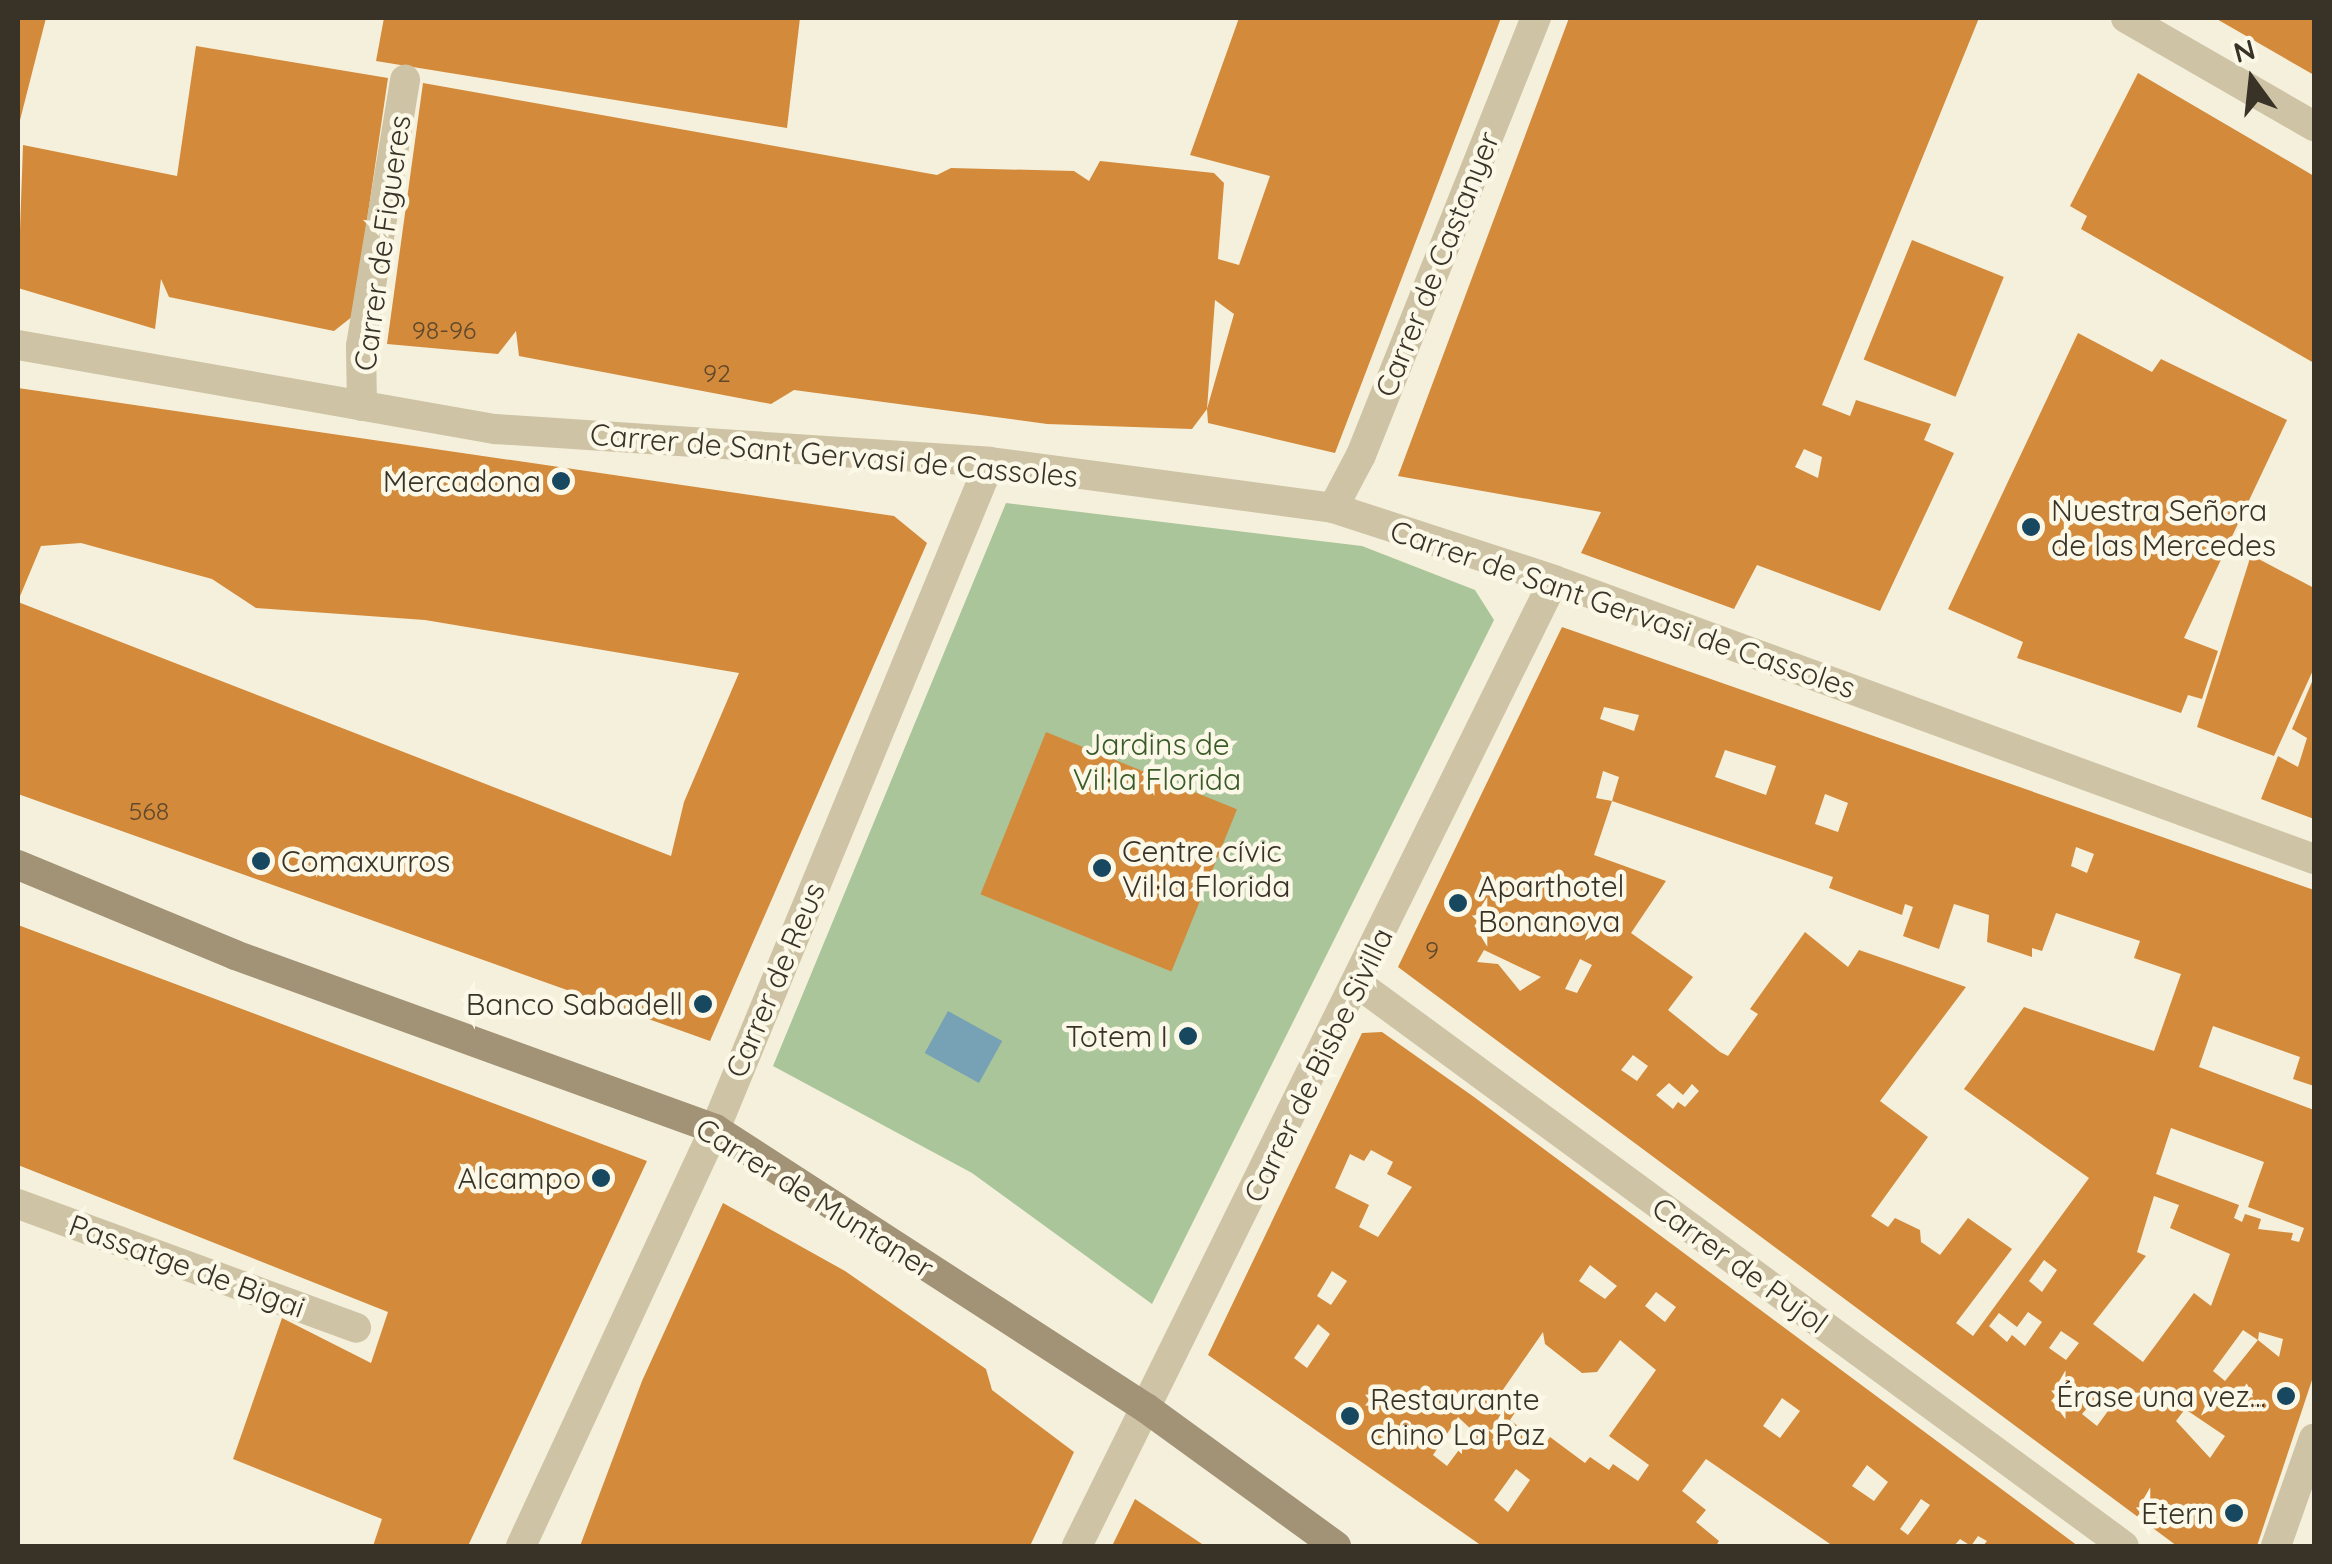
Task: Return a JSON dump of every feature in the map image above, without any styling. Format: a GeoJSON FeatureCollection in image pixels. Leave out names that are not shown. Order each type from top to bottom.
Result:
{"type":"FeatureCollection","features":[{"type":"Feature","properties":{"kind":"street","name":"Carrer de Castanyer"},"geometry":{"type":"LineString","coordinates":[[1332,508],[1361,455],[1536,18]]}},
{"type":"Feature","properties":{"kind":"street"},"geometry":{"type":"LineString","coordinates":[[2126,18],[2314,126]]}},
{"type":"Feature","properties":{"kind":"street","name":"Carrer de Figueres"},"geometry":{"type":"LineString","coordinates":[[362,406],[362,346],[405,80]]}},
{"type":"Feature","properties":{"kind":"street","name":"Carrer de Sant Gervasi de Cassoles"},"geometry":{"type":"LineString","coordinates":[[18,344],[496,429],[990,462],[1332,508],[1554,580],[2314,859]]}},
{"type":"Feature","properties":{"kind":"street","name":"Carrer de Reus"},"geometry":{"type":"LineString","coordinates":[[521,1546],[714,1129],[990,462]]}},
{"type":"Feature","properties":{"kind":"street","name":"Carrer de Bisbe Sivilla"},"geometry":{"type":"LineString","coordinates":[[1077,1546],[1554,580]]}},
{"type":"Feature","properties":{"kind":"street","name":"Carrer de Muntaner"},"geometry":{"type":"LineString","coordinates":[[18,865],[235,955],[714,1129],[1146,1408],[1336,1546]]}},
{"type":"Feature","properties":{"kind":"street","name":"Carrer de Pujol"},"geometry":{"type":"LineString","coordinates":[[1357,983],[2124,1546]]}},
{"type":"Feature","properties":{"kind":"street","name":"Passatge de Bigai"},"geometry":{"type":"LineString","coordinates":[[18,1204],[356,1328]]}},
{"type":"Feature","properties":{"kind":"street"},"geometry":{"type":"LineString","coordinates":[[2276,1546],[2314,1438]]}},
{"type":"Feature","properties":{"kind":"green space","name":"Jardins de Vil·la Florida"},"geometry":{"type":"Polygon","coordinates":[[[1006,503],[1362,546],[1475,590],[1494,620],[1152,1304],[972,1173],[773,1066],[1006,503]]]}},
{"type":"Feature","properties":{"kind":"water"},"geometry":{"type":"Polygon","coordinates":[[[948,1011],[1002,1041],[979,1083],[925,1053],[948,1011]]]}},
{"type":"Feature","properties":{"kind":"building"},"geometry":{"type":"Polygon","coordinates":[[[18,18],[46,18],[19,124],[18,124],[18,18]]]}},
{"type":"Feature","properties":{"kind":"building"},"geometry":{"type":"Polygon","coordinates":[[[384,18],[800,18],[787,128],[376,61],[384,18]]]}},
{"type":"Feature","properties":{"kind":"building"},"geometry":{"type":"Polygon","coordinates":[[[1239,18],[1501,18],[1335,453],[1208,423],[1207,409],[1192,429],[1047,424],[794,390],[771,404],[519,356],[516,331],[498,354],[387,344],[423,83],[937,175],[951,168],[1074,171],[1089,181],[1100,161],[1214,173],[1224,183],[1218,259],[1239,265],[1270,176],[1190,155],[1239,18]],[[1215,300],[1207,409],[1234,314],[1215,300]]]}},
{"type":"Feature","properties":{"kind":"building"},"geometry":{"type":"Polygon","coordinates":[[[1569,18],[1979,18],[1822,405],[1850,416],[1856,400],[1931,424],[1924,440],[1954,453],[1880,611],[1757,565],[1734,609],[1581,553],[1601,512],[1398,476],[1569,18]],[[1804,449],[1795,467],[1818,478],[1822,457],[1804,449]]]}},
{"type":"Feature","properties":{"kind":"building"},"geometry":{"type":"Polygon","coordinates":[[[2215,18],[2314,18],[2314,75],[2215,18]]]}},
{"type":"Feature","properties":{"kind":"building"},"geometry":{"type":"Polygon","coordinates":[[[196,46],[388,78],[353,316],[334,331],[169,297],[161,279],[155,329],[18,288],[23,145],[177,176],[196,46]]]}},
{"type":"Feature","properties":{"kind":"building"},"geometry":{"type":"Polygon","coordinates":[[[2138,73],[2314,176],[2314,363],[2081,229],[2087,216],[2070,206],[2138,73]]]}},
{"type":"Feature","properties":{"kind":"building"},"geometry":{"type":"Polygon","coordinates":[[[1912,240],[2004,277],[1955,397],[1864,360],[1912,240]]]}},
{"type":"Feature","properties":{"kind":"building"},"geometry":{"type":"Polygon","coordinates":[[[2078,333],[2152,372],[2161,359],[2287,420],[2184,638],[2218,651],[2202,699],[2188,695],[2181,713],[2017,658],[2023,642],[1948,609],[2078,333]]]}},
{"type":"Feature","properties":{"kind":"building"},"geometry":{"type":"Polygon","coordinates":[[[18,388],[894,516],[927,543],[710,1041],[18,794],[18,602],[671,856],[684,802],[739,673],[425,620],[256,608],[212,579],[81,543],[41,546],[18,601],[18,388]]]}},
{"type":"Feature","properties":{"kind":"building"},"geometry":{"type":"Polygon","coordinates":[[[2251,555],[2314,588],[2314,668],[2274,756],[2197,727],[2251,555]]]}},
{"type":"Feature","properties":{"kind":"building"},"geometry":{"type":"Polygon","coordinates":[[[1562,627],[2314,890],[2314,1086],[2293,1079],[2300,1057],[2213,1026],[2199,1067],[2314,1110],[2314,1374],[2257,1546],[2177,1546],[1398,967],[1562,627]],[[1604,707],[1600,719],[1634,731],[1639,715],[1604,707]],[[1725,750],[1715,777],[1766,795],[1776,766],[1725,750]],[[1603,771],[1596,798],[1612,801],[1619,777],[1603,771]],[[1825,794],[1815,824],[1838,832],[1848,803],[1825,794]],[[1612,801],[1594,855],[1666,881],[1631,933],[1693,977],[1668,1010],[1728,1056],[1758,1014],[1750,1009],[1805,932],[1848,967],[1859,950],[1966,987],[1880,1101],[1928,1137],[1871,1216],[1888,1227],[1895,1218],[1920,1230],[1921,1242],[1940,1255],[1968,1218],[2012,1249],[1956,1323],[1973,1336],[2089,1178],[1964,1089],[2024,1007],[2154,1051],[2181,974],[2134,958],[2140,941],[2056,913],[2042,951],[2032,948],[2032,957],[1987,942],[1989,915],[1954,904],[1939,949],[1903,936],[1913,907],[1905,904],[1902,915],[1829,888],[1833,877],[1612,801]],[[2076,847],[2071,866],[2087,873],[2094,854],[2076,847]],[[1484,950],[1477,962],[1498,964],[1520,991],[1541,977],[1484,950]],[[1580,959],[1565,989],[1577,993],[1592,965],[1580,959]],[[1633,1055],[1621,1070],[1637,1081],[1648,1066],[1633,1055]],[[1669,1083],[1656,1095],[1673,1109],[1678,1102],[1685,1107],[1699,1091],[1692,1084],[1683,1095],[1669,1083]],[[2171,1128],[2156,1174],[2239,1205],[2234,1218],[2242,1222],[2245,1214],[2261,1219],[2258,1229],[2293,1233],[2291,1240],[2299,1242],[2304,1228],[2248,1207],[2264,1162],[2171,1128]],[[2154,1196],[2137,1252],[2146,1256],[2093,1324],[2143,1362],[2194,1293],[2211,1306],[2230,1254],[2170,1228],[2179,1205],[2154,1196]],[[2044,1260],[2029,1281],[2042,1292],[2057,1270],[2044,1260]],[[2028,1312],[2017,1327],[1999,1313],[1989,1326],[2007,1342],[2012,1335],[2025,1346],[2042,1322],[2028,1312]],[[2243,1330],[2213,1371],[2225,1381],[2258,1340],[2243,1330]],[[2061,1331],[2049,1348],[2066,1360],[2079,1343],[2061,1331]],[[2259,1332],[2258,1340],[2279,1357],[2283,1339],[2259,1332]],[[2094,1400],[2082,1414],[2097,1426],[2108,1411],[2094,1400]],[[2185,1409],[2176,1421],[2210,1458],[2225,1436],[2185,1409]]]}},
{"type":"Feature","properties":{"kind":"building"},"geometry":{"type":"Polygon","coordinates":[[[2314,677],[2314,819],[2261,799],[2278,756],[2298,767],[2307,738],[2292,729],[2314,677]]]}},
{"type":"Feature","properties":{"kind":"building","name":"Centre cívic Vil·la Florida"},"geometry":{"type":"Polygon","coordinates":[[[1046,732],[1237,809],[1171,971],[980,894],[1046,732]]]}},
{"type":"Feature","properties":{"kind":"building"},"geometry":{"type":"Polygon","coordinates":[[[18,925],[647,1161],[468,1546],[373,1546],[382,1519],[233,1459],[282,1318],[371,1363],[388,1312],[18,1165],[18,925]]]}},
{"type":"Feature","properties":{"kind":"building"},"geometry":{"type":"Polygon","coordinates":[[[1382,1032],[1474,1097],[2078,1546],[1983,1546],[1987,1541],[1978,1536],[1971,1546],[1960,1539],[1954,1546],[1833,1546],[1706,1459],[1682,1491],[1706,1510],[1696,1522],[1719,1541],[1716,1546],[1482,1546],[1208,1355],[1362,1033],[1382,1032]],[[1371,1150],[1364,1161],[1350,1154],[1335,1188],[1369,1205],[1359,1227],[1378,1237],[1412,1187],[1387,1174],[1393,1162],[1371,1150]],[[1590,1265],[1579,1281],[1605,1299],[1617,1286],[1590,1265]],[[1332,1271],[1317,1296],[1331,1305],[1347,1281],[1332,1271]],[[1656,1292],[1645,1306],[1665,1322],[1676,1307],[1656,1292]],[[1318,1324],[1294,1358],[1307,1368],[1330,1334],[1318,1324]],[[1543,1332],[1500,1394],[1520,1405],[1510,1420],[1544,1446],[1550,1437],[1585,1463],[1590,1457],[1609,1470],[1613,1464],[1638,1481],[1649,1465],[1609,1436],[1656,1370],[1620,1340],[1597,1372],[1582,1373],[1545,1344],[1543,1332]],[[1782,1398],[1763,1426],[1780,1438],[1800,1411],[1782,1398]],[[1458,1417],[1433,1455],[1447,1466],[1473,1431],[1458,1417]],[[1867,1465],[1852,1486],[1874,1501],[1888,1482],[1867,1465]],[[1516,1469],[1494,1500],[1508,1512],[1530,1480],[1516,1469]],[[1921,1499],[1900,1529],[1908,1535],[1930,1505],[1921,1499]]]}},
{"type":"Feature","properties":{"kind":"building"},"geometry":{"type":"Polygon","coordinates":[[[723,1203],[845,1271],[986,1369],[992,1390],[1074,1452],[1030,1546],[580,1546],[642,1381],[723,1203]]]}},
{"type":"Feature","properties":{"kind":"building"},"geometry":{"type":"Polygon","coordinates":[[[1135,1499],[1205,1546],[1112,1546],[1135,1499]]]}},
{"type":"Feature","properties":{"kind":"place","name":"Mercadona"},"geometry":{"type":"Point","coordinates":[561,481]}},
{"type":"Feature","properties":{"kind":"place","name":"Nuestra Señora de las Mercedes"},"geometry":{"type":"Point","coordinates":[2031,527]}},
{"type":"Feature","properties":{"kind":"place","name":"Comaxurros"},"geometry":{"type":"Point","coordinates":[261,861]}},
{"type":"Feature","properties":{"kind":"place","name":"Centre cívic Vil·la Florida"},"geometry":{"type":"Point","coordinates":[1102,868]}},
{"type":"Feature","properties":{"kind":"place","name":"Aparthotel Bonanova"},"geometry":{"type":"Point","coordinates":[1458,903]}},
{"type":"Feature","properties":{"kind":"place","name":"Banco Sabadell"},"geometry":{"type":"Point","coordinates":[703,1004]}},
{"type":"Feature","properties":{"kind":"place","name":"Totem I"},"geometry":{"type":"Point","coordinates":[1188,1036]}},
{"type":"Feature","properties":{"kind":"place","name":"Alcampo"},"geometry":{"type":"Point","coordinates":[601,1178]}},
{"type":"Feature","properties":{"kind":"place","name":"Érase una vez..."},"geometry":{"type":"Point","coordinates":[2286,1396]}},
{"type":"Feature","properties":{"kind":"place","name":"Restaurante chino La Paz"},"geometry":{"type":"Point","coordinates":[1350,1416]}},
{"type":"Feature","properties":{"kind":"place","name":"Etern"},"geometry":{"type":"Point","coordinates":[2234,1513]}}]}
